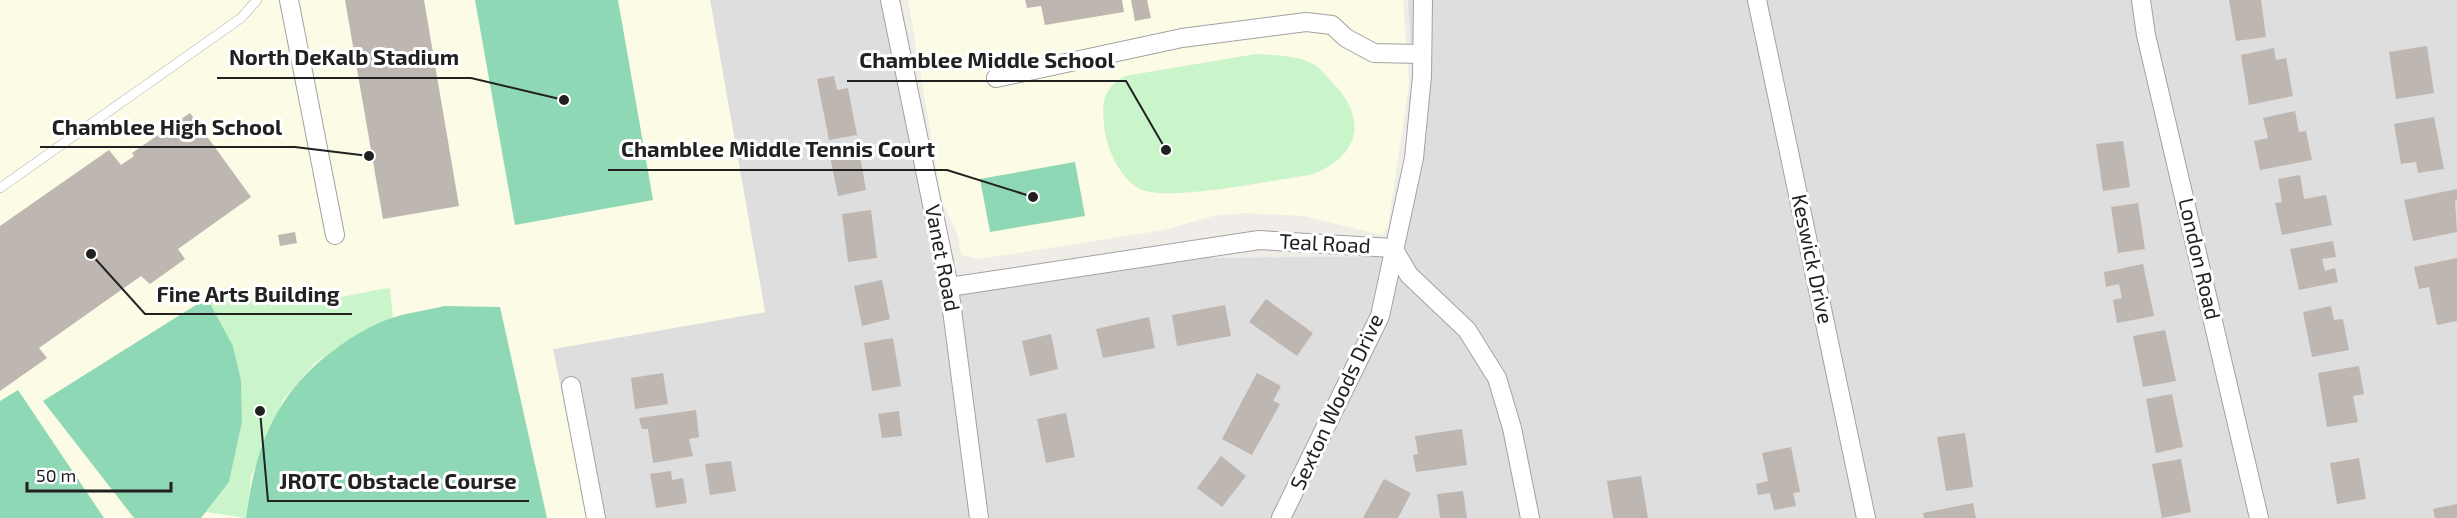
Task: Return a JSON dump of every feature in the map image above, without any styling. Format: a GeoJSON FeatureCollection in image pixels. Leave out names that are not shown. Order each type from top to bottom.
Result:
{"type":"FeatureCollection","features":[{"type":"Feature","properties":{"kind":"street"},"geometry":{"type":"LineString","coordinates":[[288,0],[335,235]]}},
{"type":"Feature","properties":{"kind":"street","name":"Vanet Road"},"geometry":{"type":"LineString","coordinates":[[891,0],[949,287],[979,518]]}},
{"type":"Feature","properties":{"kind":"street","name":"Sexton Woods Drive"},"geometry":{"type":"LineString","coordinates":[[1281,518],[1380,316],[1414,158],[1422,54],[1423,0]]}},
{"type":"Feature","properties":{"kind":"street","name":"Keswick Drive"},"geometry":{"type":"LineString","coordinates":[[1757,0],[1866,518]]}},
{"type":"Feature","properties":{"kind":"street","name":"London Road"},"geometry":{"type":"LineString","coordinates":[[2141,0],[2149,46],[2259,518]]}},
{"type":"Feature","properties":{"kind":"street"},"geometry":{"type":"LineString","coordinates":[[996,78],[1182,38],[1306,22],[1332,25],[1346,38],[1374,53],[1422,54]]}},
{"type":"Feature","properties":{"kind":"street","name":"Teal Road"},"geometry":{"type":"LineString","coordinates":[[949,287],[1259,240],[1393,248],[1409,275],[1467,330],[1497,378],[1512,428],[1530,518]]}},
{"type":"Feature","properties":{"kind":"street"},"geometry":{"type":"LineString","coordinates":[[572,386],[596,518]]}},
{"type":"Feature","properties":{"kind":"lane"},"geometry":{"type":"LineString","coordinates":[[0,188],[241,18],[257,0]]}},
{"type":"Feature","properties":{"kind":"shaded area"},"geometry":{"type":"Polygon","coordinates":[[[0,0],[710,0],[765,312],[553,349],[587,518],[0,518],[0,0]]]}},
{"type":"Feature","properties":{"kind":"shaded area"},"geometry":{"type":"Polygon","coordinates":[[[710,0],[900,0],[949,287],[1127,259],[1392,256],[1417,153],[1408,0],[2457,0],[2457,518],[587,518],[553,349],[765,312],[710,0]]]}},
{"type":"Feature","properties":{"kind":"shaded area"},"geometry":{"type":"Polygon","coordinates":[[[908,0],[1403,0],[1409,83],[1388,227],[1382,235],[1303,216],[1245,213],[1213,216],[1164,230],[979,259],[961,255],[958,236],[942,201],[908,0]]]}},
{"type":"Feature","properties":{"kind":"green space"},"geometry":{"type":"Polygon","coordinates":[[[475,0],[618,0],[653,200],[515,225],[475,0]]]}},
{"type":"Feature","properties":{"kind":"green space"},"geometry":{"type":"Polygon","coordinates":[[[1256,54],[1286,56],[1315,65],[1343,95],[1351,109],[1354,136],[1349,148],[1340,158],[1327,168],[1310,175],[1221,189],[1171,193],[1151,192],[1131,183],[1119,169],[1106,135],[1103,117],[1104,103],[1112,86],[1125,76],[1256,54]]]}},
{"type":"Feature","properties":{"kind":"green space"},"geometry":{"type":"Polygon","coordinates":[[[1075,162],[1085,216],[990,232],[980,179],[1075,162]]]}},
{"type":"Feature","properties":{"kind":"green space"},"geometry":{"type":"Polygon","coordinates":[[[229,286],[256,301],[278,305],[309,303],[390,288],[393,318],[353,337],[315,363],[283,400],[251,477],[246,518],[206,512],[229,482],[242,422],[241,380],[233,347],[207,298],[229,286]]]}},
{"type":"Feature","properties":{"kind":"green space"},"geometry":{"type":"Polygon","coordinates":[[[207,298],[233,346],[241,380],[242,422],[229,482],[201,518],[134,518],[43,401],[207,298]]]}},
{"type":"Feature","properties":{"kind":"green space"},"geometry":{"type":"Polygon","coordinates":[[[444,306],[500,307],[547,518],[246,518],[250,492],[263,444],[284,401],[299,382],[338,347],[365,330],[395,317],[444,306]]]}},
{"type":"Feature","properties":{"kind":"green space"},"geometry":{"type":"Polygon","coordinates":[[[18,390],[104,518],[0,518],[0,401],[18,390]]]}},
{"type":"Feature","properties":{"kind":"building"},"geometry":{"type":"Polygon","coordinates":[[[345,0],[424,0],[459,206],[383,219],[345,0]]]}},
{"type":"Feature","properties":{"kind":"building"},"geometry":{"type":"Polygon","coordinates":[[[1025,0],[1122,0],[1124,12],[1045,25],[1041,6],[1027,8],[1025,0]]]}},
{"type":"Feature","properties":{"kind":"building"},"geometry":{"type":"Polygon","coordinates":[[[1131,0],[1147,0],[1151,18],[1135,21],[1131,0]]]}},
{"type":"Feature","properties":{"kind":"building"},"geometry":{"type":"Polygon","coordinates":[[[2229,0],[2261,0],[2266,37],[2236,41],[2229,0]]]}},
{"type":"Feature","properties":{"kind":"building"},"geometry":{"type":"Polygon","coordinates":[[[2427,46],[2434,93],[2396,99],[2389,52],[2427,46]]]}},
{"type":"Feature","properties":{"kind":"building"},"geometry":{"type":"Polygon","coordinates":[[[2274,48],[2276,60],[2286,58],[2293,96],[2249,105],[2241,55],[2274,48]]]}},
{"type":"Feature","properties":{"kind":"building"},"geometry":{"type":"Polygon","coordinates":[[[834,76],[837,90],[848,88],[857,135],[829,140],[817,79],[834,76]]]}},
{"type":"Feature","properties":{"kind":"building"},"geometry":{"type":"Polygon","coordinates":[[[2295,111],[2299,132],[2306,131],[2312,160],[2260,170],[2254,141],[2268,138],[2263,118],[2295,111]]]}},
{"type":"Feature","properties":{"kind":"building"},"geometry":{"type":"Polygon","coordinates":[[[190,113],[251,197],[178,249],[185,259],[150,284],[141,276],[39,348],[47,358],[0,391],[0,226],[109,150],[121,165],[134,156],[132,153],[190,113]]]}},
{"type":"Feature","properties":{"kind":"building"},"geometry":{"type":"Polygon","coordinates":[[[2434,117],[2444,169],[2418,173],[2416,162],[2401,164],[2394,124],[2434,117]]]}},
{"type":"Feature","properties":{"kind":"building"},"geometry":{"type":"Polygon","coordinates":[[[2123,141],[2130,187],[2103,191],[2096,144],[2123,141]]]}},
{"type":"Feature","properties":{"kind":"building"},"geometry":{"type":"Polygon","coordinates":[[[858,145],[866,190],[838,196],[829,151],[858,145]]]}},
{"type":"Feature","properties":{"kind":"building"},"geometry":{"type":"Polygon","coordinates":[[[2300,175],[2304,199],[2326,195],[2332,225],[2282,235],[2275,203],[2282,202],[2278,179],[2300,175]]]}},
{"type":"Feature","properties":{"kind":"building"},"geometry":{"type":"Polygon","coordinates":[[[2457,189],[2457,200],[2455,201],[2457,232],[2413,241],[2404,200],[2457,189]]]}},
{"type":"Feature","properties":{"kind":"building"},"geometry":{"type":"Polygon","coordinates":[[[2138,203],[2145,249],[2118,253],[2111,207],[2138,203]]]}},
{"type":"Feature","properties":{"kind":"building"},"geometry":{"type":"Polygon","coordinates":[[[871,210],[877,258],[848,262],[842,214],[871,210]]]}},
{"type":"Feature","properties":{"kind":"building"},"geometry":{"type":"Polygon","coordinates":[[[295,232],[297,243],[280,246],[278,235],[295,232]]]}},
{"type":"Feature","properties":{"kind":"building"},"geometry":{"type":"Polygon","coordinates":[[[2333,241],[2336,257],[2322,259],[2325,271],[2335,268],[2338,282],[2299,290],[2290,249],[2333,241]]]}},
{"type":"Feature","properties":{"kind":"building"},"geometry":{"type":"Polygon","coordinates":[[[2457,258],[2457,321],[2437,325],[2429,287],[2419,289],[2414,267],[2457,258]]]}},
{"type":"Feature","properties":{"kind":"building"},"geometry":{"type":"Polygon","coordinates":[[[2143,264],[2154,316],[2117,323],[2113,300],[2122,298],[2119,284],[2106,287],[2104,272],[2143,264]]]}},
{"type":"Feature","properties":{"kind":"building"},"geometry":{"type":"Polygon","coordinates":[[[882,280],[890,319],[862,326],[854,286],[882,280]]]}},
{"type":"Feature","properties":{"kind":"building"},"geometry":{"type":"Polygon","coordinates":[[[1266,299],[1313,333],[1297,356],[1249,322],[1266,299]]]}},
{"type":"Feature","properties":{"kind":"building"},"geometry":{"type":"Polygon","coordinates":[[[1225,305],[1231,336],[1177,346],[1172,315],[1225,305]]]}},
{"type":"Feature","properties":{"kind":"building"},"geometry":{"type":"Polygon","coordinates":[[[2331,306],[2334,320],[2343,319],[2349,350],[2312,357],[2303,312],[2331,306]]]}},
{"type":"Feature","properties":{"kind":"building"},"geometry":{"type":"Polygon","coordinates":[[[1149,317],[1155,348],[1103,358],[1096,329],[1149,317]]]}},
{"type":"Feature","properties":{"kind":"building"},"geometry":{"type":"Polygon","coordinates":[[[2165,330],[2176,381],[2143,387],[2133,336],[2165,330]]]}},
{"type":"Feature","properties":{"kind":"building"},"geometry":{"type":"Polygon","coordinates":[[[1051,334],[1058,369],[1030,376],[1022,341],[1051,334]]]}},
{"type":"Feature","properties":{"kind":"building"},"geometry":{"type":"Polygon","coordinates":[[[893,338],[901,386],[872,391],[864,343],[893,338]]]}},
{"type":"Feature","properties":{"kind":"building"},"geometry":{"type":"Polygon","coordinates":[[[2359,366],[2364,394],[2353,396],[2358,422],[2327,427],[2318,373],[2359,366]]]}},
{"type":"Feature","properties":{"kind":"building"},"geometry":{"type":"Polygon","coordinates":[[[663,373],[668,404],[635,409],[631,378],[663,373]]]}},
{"type":"Feature","properties":{"kind":"building"},"geometry":{"type":"Polygon","coordinates":[[[1257,373],[1281,386],[1273,401],[1280,404],[1252,455],[1222,439],[1257,373]]]}},
{"type":"Feature","properties":{"kind":"building"},"geometry":{"type":"Polygon","coordinates":[[[2172,394],[2183,447],[2156,453],[2146,399],[2172,394]]]}},
{"type":"Feature","properties":{"kind":"building"},"geometry":{"type":"Polygon","coordinates":[[[696,410],[699,437],[689,439],[693,456],[653,463],[648,429],[642,429],[639,418],[696,410]]]}},
{"type":"Feature","properties":{"kind":"building"},"geometry":{"type":"Polygon","coordinates":[[[899,411],[902,436],[882,438],[878,414],[899,411]]]}},
{"type":"Feature","properties":{"kind":"building"},"geometry":{"type":"Polygon","coordinates":[[[1066,413],[1075,457],[1046,463],[1037,419],[1066,413]]]}},
{"type":"Feature","properties":{"kind":"building"},"geometry":{"type":"Polygon","coordinates":[[[1462,429],[1467,465],[1416,472],[1413,455],[1418,454],[1415,436],[1462,429]]]}},
{"type":"Feature","properties":{"kind":"building"},"geometry":{"type":"Polygon","coordinates":[[[1965,433],[1973,487],[1946,491],[1937,437],[1965,433]]]}},
{"type":"Feature","properties":{"kind":"building"},"geometry":{"type":"Polygon","coordinates":[[[1791,447],[1800,492],[1793,493],[1796,506],[1774,510],[1770,493],[1758,495],[1756,484],[1768,481],[1762,453],[1791,447]]]}},
{"type":"Feature","properties":{"kind":"building"},"geometry":{"type":"Polygon","coordinates":[[[1221,456],[1246,476],[1222,507],[1197,488],[1221,456]]]}},
{"type":"Feature","properties":{"kind":"building"},"geometry":{"type":"Polygon","coordinates":[[[2359,458],[2366,499],[2337,504],[2330,463],[2359,458]]]}},
{"type":"Feature","properties":{"kind":"building"},"geometry":{"type":"Polygon","coordinates":[[[2181,459],[2191,512],[2162,518],[2152,464],[2181,459]]]}},
{"type":"Feature","properties":{"kind":"building"},"geometry":{"type":"Polygon","coordinates":[[[731,461],[736,491],[710,495],[705,464],[731,461]]]}},
{"type":"Feature","properties":{"kind":"building"},"geometry":{"type":"Polygon","coordinates":[[[671,471],[672,480],[683,478],[687,503],[656,508],[650,474],[671,471]]]}},
{"type":"Feature","properties":{"kind":"building"},"geometry":{"type":"Polygon","coordinates":[[[1641,476],[1648,518],[1613,518],[1607,481],[1641,476]]]}},
{"type":"Feature","properties":{"kind":"building"},"geometry":{"type":"Polygon","coordinates":[[[1384,479],[1411,493],[1398,518],[1363,518],[1384,479]]]}},
{"type":"Feature","properties":{"kind":"building"},"geometry":{"type":"Polygon","coordinates":[[[1463,491],[1467,518],[1440,518],[1437,494],[1463,491]]]}},
{"type":"Feature","properties":{"kind":"building"},"geometry":{"type":"Polygon","coordinates":[[[1973,503],[1976,518],[1924,518],[1923,513],[1973,503]]]}},
{"type":"Feature","properties":{"kind":"building"},"geometry":{"type":"Polygon","coordinates":[[[2457,504],[2457,518],[2435,518],[2433,509],[2457,504]]]}},
{"type":"Feature","properties":{"kind":"place","name":"North DeKalb Stadium"},"geometry":{"type":"Point","coordinates":[564,100]}},
{"type":"Feature","properties":{"kind":"place","name":"Chamblee Middle School"},"geometry":{"type":"Point","coordinates":[1166,150]}},
{"type":"Feature","properties":{"kind":"place","name":"Chamblee High School"},"geometry":{"type":"Point","coordinates":[369,156]}},
{"type":"Feature","properties":{"kind":"place","name":"Chamblee Middle Tennis Court"},"geometry":{"type":"Point","coordinates":[1033,197]}},
{"type":"Feature","properties":{"kind":"place","name":"Fine Arts Building"},"geometry":{"type":"Point","coordinates":[91,254]}},
{"type":"Feature","properties":{"kind":"place","name":"JROTC Obstacle Course"},"geometry":{"type":"Point","coordinates":[260,411]}}]}
